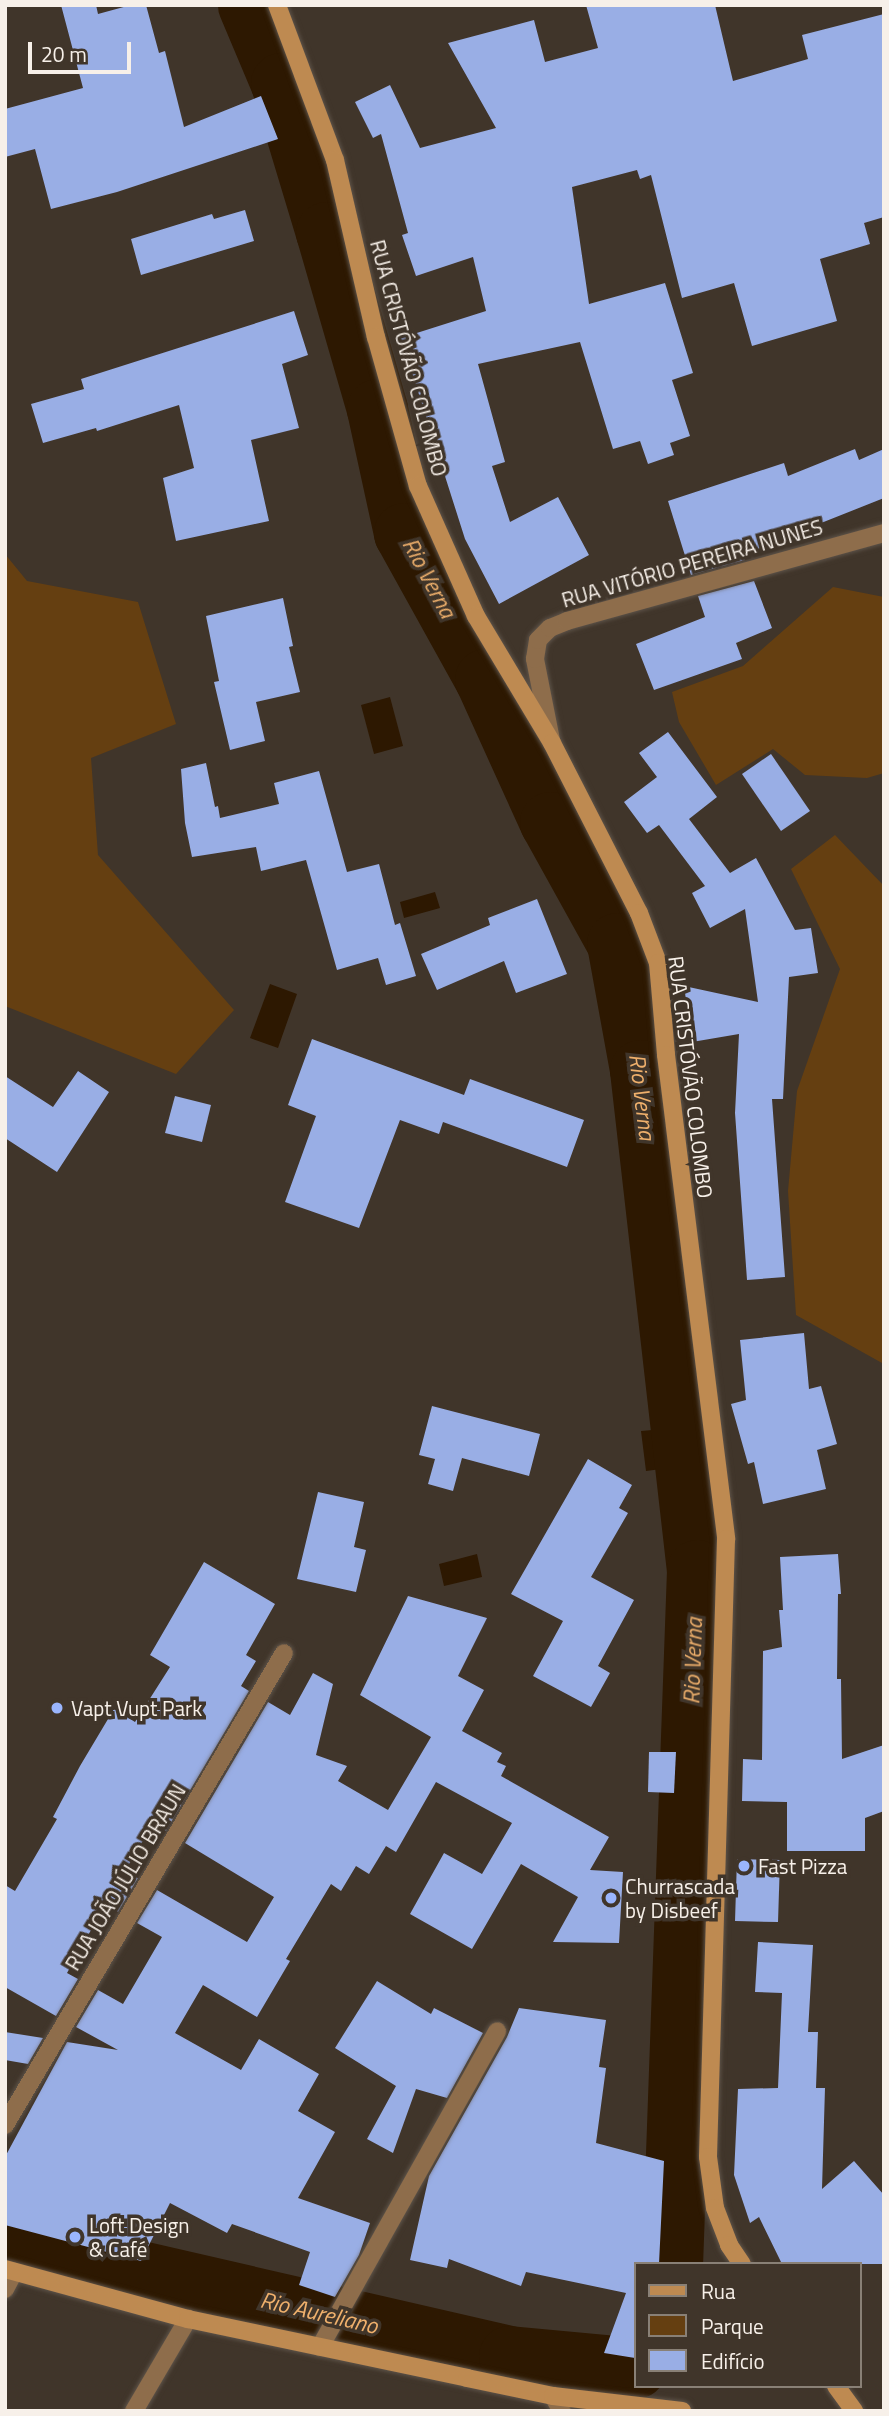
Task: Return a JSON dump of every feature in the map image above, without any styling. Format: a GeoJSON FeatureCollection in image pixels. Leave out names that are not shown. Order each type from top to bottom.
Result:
{"type":"FeatureCollection","features":[{"type":"Feature","properties":{"kind":"main road","name":"RUA CRISTÓVÃO COLOMBO"},"geometry":{"type":"LineString","coordinates":[[277,5],[335,160],[376,337],[418,486],[476,616],[552,743],[639,913],[658,963],[666,1055],[726,1539],[708,2157],[715,2208],[729,2245],[741,2262]]}},
{"type":"Feature","properties":{"kind":"main road"},"geometry":{"type":"LineString","coordinates":[[10,2271],[188,2319],[558,2403],[682,2411]]}},
{"type":"Feature","properties":{"kind":"main road"},"geometry":{"type":"LineString","coordinates":[[837,2388],[854,2411]]}},
{"type":"Feature","properties":{"kind":"street","name":"RUA VITÓRIO PEREIRA NUNES"},"geometry":{"type":"LineString","coordinates":[[552,743],[534,659],[538,640],[551,628],[567,621],[884,533]]}},
{"type":"Feature","properties":{"kind":"street","name":"RUA JOÃO JÚLIO BRAUN"},"geometry":{"type":"LineString","coordinates":[[5,2125],[284,1653]]}},
{"type":"Feature","properties":{"kind":"street"},"geometry":{"type":"LineString","coordinates":[[320,2347],[496,2031]]}},
{"type":"Feature","properties":{"kind":"street"},"geometry":{"type":"LineString","coordinates":[[5,2289],[10,2271]]}},
{"type":"Feature","properties":{"kind":"street"},"geometry":{"type":"LineString","coordinates":[[134,2411],[188,2319]]}},
{"type":"Feature","properties":{"kind":"green space"},"geometry":{"type":"Polygon","coordinates":[[[5,554],[27,581],[138,602],[176,724],[91,758],[98,855],[234,1010],[176,1074],[5,1006],[5,554]]]}},
{"type":"Feature","properties":{"kind":"green space"},"geometry":{"type":"Polygon","coordinates":[[[833,587],[884,597],[884,773],[867,778],[805,775],[773,749],[716,785],[679,722],[672,692],[743,666],[833,587]]]}},
{"type":"Feature","properties":{"kind":"green space"},"geometry":{"type":"Polygon","coordinates":[[[835,835],[884,886],[882,1363],[796,1315],[788,1191],[797,1091],[840,969],[791,869],[835,835]]]}},
{"type":"Feature","properties":{"kind":"shaded area"},"geometry":{"type":"Polygon","coordinates":[[[390,697],[403,746],[374,754],[361,705],[390,697]]]}},
{"type":"Feature","properties":{"kind":"shaded area"},"geometry":{"type":"Polygon","coordinates":[[[435,892],[440,908],[404,918],[400,902],[435,892]]]}},
{"type":"Feature","properties":{"kind":"shaded area"},"geometry":{"type":"Polygon","coordinates":[[[270,984],[297,994],[278,1048],[250,1038],[270,984]]]}},
{"type":"Feature","properties":{"kind":"shaded area"},"geometry":{"type":"Polygon","coordinates":[[[664,1429],[669,1468],[646,1471],[641,1431],[664,1429]]]}},
{"type":"Feature","properties":{"kind":"shaded area"},"geometry":{"type":"Polygon","coordinates":[[[477,1554],[482,1577],[444,1586],[439,1564],[477,1554]]]}},
{"type":"Feature","properties":{"kind":"building"},"geometry":{"type":"Polygon","coordinates":[[[61,5],[96,5],[98,14],[131,5],[146,5],[159,53],[165,51],[184,127],[261,96],[278,139],[117,192],[51,209],[35,149],[5,157],[5,109],[83,88],[61,5]]]}},
{"type":"Feature","properties":{"kind":"building"},"geometry":{"type":"Polygon","coordinates":[[[586,5],[715,5],[733,81],[808,59],[802,35],[884,14],[884,217],[864,223],[870,244],[820,259],[837,321],[752,346],[734,283],[682,298],[651,175],[640,179],[637,170],[572,187],[589,304],[665,283],[693,373],[672,380],[690,436],[670,443],[674,455],[648,464],[640,441],[613,449],[580,342],[478,364],[505,462],[492,466],[510,522],[558,497],[589,555],[499,604],[465,539],[401,338],[486,311],[473,257],[416,276],[402,235],[408,233],[381,134],[373,138],[355,102],[390,85],[420,148],[496,128],[448,43],[534,20],[545,62],[598,48],[586,5]]]}},
{"type":"Feature","properties":{"kind":"building"},"geometry":{"type":"Polygon","coordinates":[[[245,210],[254,241],[141,275],[131,239],[212,214],[214,219],[245,210]]]}},
{"type":"Feature","properties":{"kind":"building"},"geometry":{"type":"Polygon","coordinates":[[[294,311],[308,355],[282,364],[299,428],[251,440],[269,521],[176,541],[163,478],[194,468],[179,405],[97,431],[96,428],[43,443],[31,404],[84,389],[81,379],[294,311]]]}},
{"type":"Feature","properties":{"kind":"building"},"geometry":{"type":"Polygon","coordinates":[[[855,449],[859,460],[884,449],[884,498],[806,529],[807,532],[743,554],[745,560],[691,575],[668,501],[784,463],[788,476],[855,449]]]}},
{"type":"Feature","properties":{"kind":"building"},"geometry":{"type":"Polygon","coordinates":[[[754,581],[772,628],[736,643],[742,659],[654,690],[636,644],[705,617],[698,596],[754,581]]]}},
{"type":"Feature","properties":{"kind":"building"},"geometry":{"type":"Polygon","coordinates":[[[283,598],[293,646],[289,647],[300,692],[256,702],[265,741],[230,750],[214,682],[219,681],[206,616],[283,598]]]}},
{"type":"Feature","properties":{"kind":"building"},"geometry":{"type":"Polygon","coordinates":[[[668,732],[717,797],[689,819],[730,873],[756,858],[795,930],[811,928],[818,973],[789,977],[783,1099],[772,1099],[785,1277],[747,1280],[735,1113],[739,1034],[692,1042],[684,986],[758,1002],[745,909],[710,928],[692,893],[705,886],[659,825],[647,833],[624,802],[657,777],[639,753],[668,732]]]}},
{"type":"Feature","properties":{"kind":"building"},"geometry":{"type":"Polygon","coordinates":[[[771,754],[810,811],[781,831],[742,774],[771,754]]]}},
{"type":"Feature","properties":{"kind":"building"},"geometry":{"type":"Polygon","coordinates":[[[206,763],[215,807],[218,806],[220,818],[279,804],[274,783],[319,771],[347,872],[379,864],[395,925],[400,923],[416,976],[386,985],[378,958],[337,970],[306,860],[261,871],[256,847],[192,857],[185,823],[181,769],[206,763]]]}},
{"type":"Feature","properties":{"kind":"building"},"geometry":{"type":"Polygon","coordinates":[[[537,899],[567,974],[516,993],[504,961],[437,990],[421,954],[490,925],[488,918],[537,899]]]}},
{"type":"Feature","properties":{"kind":"building"},"geometry":{"type":"Polygon","coordinates":[[[312,1039],[464,1095],[470,1079],[584,1120],[567,1167],[443,1122],[439,1134],[400,1120],[359,1228],[285,1202],[316,1116],[288,1105],[312,1039]]]}},
{"type":"Feature","properties":{"kind":"building"},"geometry":{"type":"Polygon","coordinates":[[[78,1071],[109,1092],[57,1172],[5,1138],[5,1076],[53,1107],[78,1071]]]}},
{"type":"Feature","properties":{"kind":"building"},"geometry":{"type":"Polygon","coordinates":[[[175,1096],[211,1105],[202,1142],[165,1133],[175,1096]]]}},
{"type":"Feature","properties":{"kind":"building"},"geometry":{"type":"Polygon","coordinates":[[[804,1333],[809,1389],[821,1386],[837,1444],[817,1450],[826,1489],[763,1504],[754,1462],[748,1464],[731,1404],[746,1400],[740,1340],[804,1333]]]}},
{"type":"Feature","properties":{"kind":"building"},"geometry":{"type":"Polygon","coordinates":[[[432,1406],[540,1434],[529,1476],[462,1458],[453,1491],[428,1484],[435,1459],[419,1455],[432,1406]]]}},
{"type":"Feature","properties":{"kind":"building"},"geometry":{"type":"Polygon","coordinates":[[[588,1459],[632,1485],[619,1508],[628,1513],[591,1577],[634,1600],[598,1666],[610,1673],[591,1707],[533,1676],[563,1621],[511,1594],[588,1459]]]}},
{"type":"Feature","properties":{"kind":"building"},"geometry":{"type":"Polygon","coordinates":[[[318,1492],[364,1502],[354,1547],[366,1550],[356,1592],[297,1579],[318,1492]]]}},
{"type":"Feature","properties":{"kind":"building"},"geometry":{"type":"Polygon","coordinates":[[[838,1554],[841,1594],[838,1594],[837,1679],[841,1679],[842,1759],[884,1745],[884,1811],[865,1818],[865,1851],[787,1851],[787,1802],[742,1801],[743,1759],[762,1760],[763,1651],[782,1647],[779,1610],[783,1610],[780,1557],[838,1554]]]}},
{"type":"Feature","properties":{"kind":"building"},"geometry":{"type":"Polygon","coordinates":[[[204,1562],[275,1604],[246,1655],[256,1661],[241,1686],[249,1691],[166,1831],[153,1824],[125,1871],[138,1878],[118,1912],[105,1905],[67,1973],[78,1979],[56,2016],[5,1987],[5,1885],[15,1891],[57,1819],[53,1817],[80,1766],[114,1709],[135,1722],[170,1667],[150,1655],[204,1562]]]}},
{"type":"Feature","properties":{"kind":"building"},"geometry":{"type":"Polygon","coordinates":[[[408,1596],[487,1618],[458,1676],[484,1690],[462,1731],[502,1753],[497,1762],[506,1766],[501,1776],[609,1837],[590,1870],[623,1872],[619,1943],[553,1942],[578,1897],[521,1864],[472,1949],[410,1914],[444,1853],[482,1874],[512,1823],[436,1782],[396,1852],[386,1846],[369,1874],[356,1866],[341,1891],[331,1884],[286,1959],[290,1961],[257,2017],[203,1985],[175,2033],[241,2070],[259,2039],[319,2074],[298,2111],[335,2132],[298,2198],[370,2223],[359,2255],[335,2297],[299,2285],[310,2252],[232,2224],[227,2233],[170,2203],[141,2261],[5,2225],[5,2157],[67,2042],[118,2050],[76,2027],[98,1990],[123,2004],[162,1937],[137,1923],[157,1890],[247,1942],[274,1897],[185,1843],[268,1702],[290,1715],[313,1673],[333,1684],[316,1755],[347,1766],[338,1781],[388,1810],[431,1737],[360,1695],[408,1596]]]}},
{"type":"Feature","properties":{"kind":"building"},"geometry":{"type":"Polygon","coordinates":[[[649,1752],[676,1752],[674,1793],[648,1792],[649,1752]]]}},
{"type":"Feature","properties":{"kind":"building"},"geometry":{"type":"Polygon","coordinates":[[[737,1859],[780,1860],[778,1922],[735,1921],[737,1859]]]}},
{"type":"Feature","properties":{"kind":"building"},"geometry":{"type":"Polygon","coordinates":[[[758,1942],[813,1945],[808,2032],[818,2032],[816,2088],[825,2088],[822,2189],[854,2161],[884,2195],[884,2264],[781,2262],[759,2217],[750,2223],[734,2175],[738,2089],[778,2088],[782,1993],[755,1992],[758,1942]]]}},
{"type":"Feature","properties":{"kind":"building"},"geometry":{"type":"Polygon","coordinates":[[[377,1981],[431,2014],[434,2008],[483,2033],[447,2098],[416,2089],[393,2153],[367,2139],[396,2086],[335,2048],[377,1981]]]}},
{"type":"Feature","properties":{"kind":"building"},"geometry":{"type":"Polygon","coordinates":[[[519,2008],[606,2020],[599,2067],[606,2068],[596,2143],[664,2161],[659,2262],[634,2262],[634,2358],[604,2353],[626,2293],[526,2272],[521,2286],[449,2259],[447,2268],[410,2260],[429,2176],[507,2037],[519,2008]]]}},
{"type":"Feature","properties":{"kind":"building"},"geometry":{"type":"Polygon","coordinates":[[[5,2032],[43,2038],[28,2064],[5,2060],[5,2032]]]}},
{"type":"Feature","properties":{"kind":"waterway","name":"Rio Verna"},"geometry":{"type":"LineString","coordinates":[[248,5],[281,83],[326,232],[377,409],[404,533],[485,679],[550,822],[617,943],[640,1070],[697,1570],[672,2262]]}},
{"type":"Feature","properties":{"kind":"waterway","name":"Rio Aureliano"},"geometry":{"type":"LineString","coordinates":[[5,2240],[509,2356],[634,2368]]}},
{"type":"Feature","properties":{"kind":"place","name":"Vapt Vupt Park"},"geometry":{"type":"Point","coordinates":[57,1708]}},
{"type":"Feature","properties":{"kind":"place","name":"Fast Pizza"},"geometry":{"type":"Point","coordinates":[744,1866]}},
{"type":"Feature","properties":{"kind":"place","name":"Churrascada by Disbeef"},"geometry":{"type":"Point","coordinates":[611,1898]}},
{"type":"Feature","properties":{"kind":"place","name":"Loft Design & Café"},"geometry":{"type":"Point","coordinates":[75,2237]}}]}
